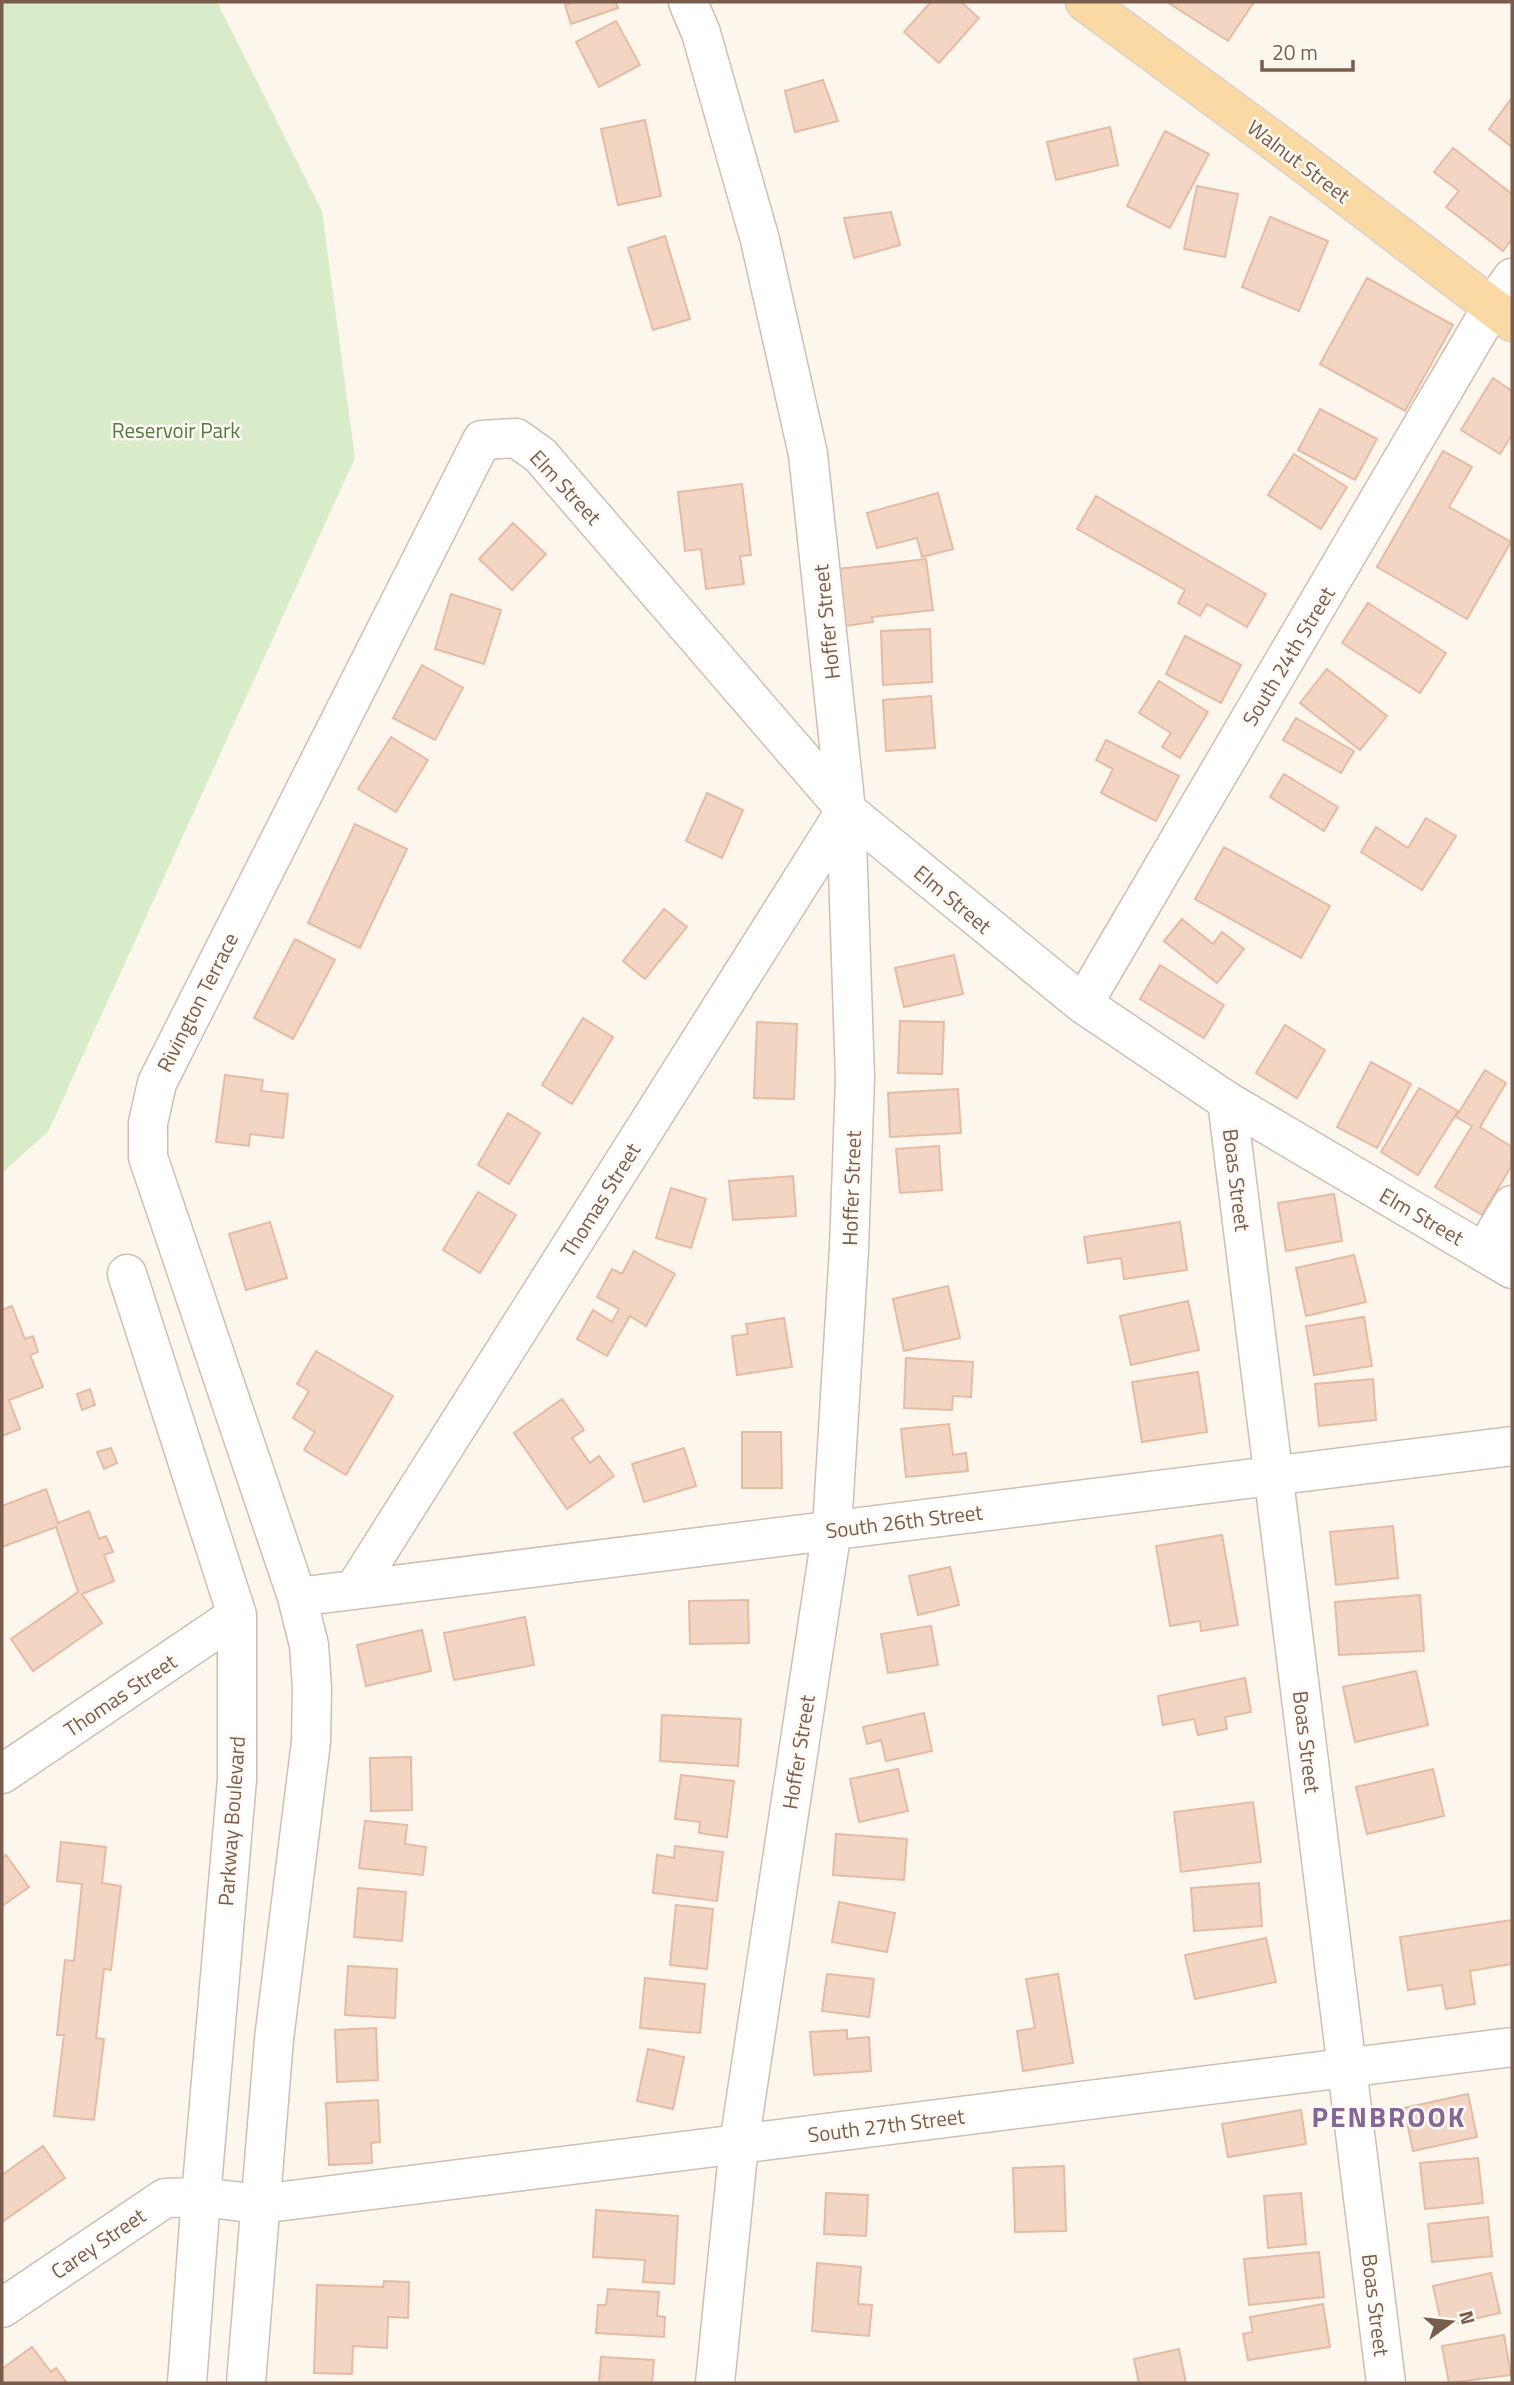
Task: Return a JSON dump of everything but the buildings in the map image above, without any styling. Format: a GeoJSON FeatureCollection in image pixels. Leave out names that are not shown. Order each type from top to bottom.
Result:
{"type":"FeatureCollection","features":[{"type":"Feature","properties":{"kind":"main road","name":"Walnut Street"},"geometry":{"type":"LineString","coordinates":[[1085,2],[1301,161],[1505,302]]}},
{"type":"Feature","properties":{"kind":"street","name":"Hoffer Street"},"geometry":{"type":"LineString","coordinates":[[688,2],[701,33],[760,240],[808,454],[846,810],[855,1078],[849,1249],[831,1529],[739,2144],[715,2383]]}},
{"type":"Feature","properties":{"kind":"street","name":"South 24th Street"},"geometry":{"type":"LineString","coordinates":[[1083,1004],[1505,302]]}},
{"type":"Feature","properties":{"kind":"street","name":"Elm Street"},"geometry":{"type":"LineString","coordinates":[[482,440],[516,438],[540,455],[846,810],[1083,1004],[1227,1101],[1498,1261]]}},
{"type":"Feature","properties":{"kind":"street","name":"Rivington Terrace"},"geometry":{"type":"LineString","coordinates":[[297,1597],[148,1157],[148,1124],[156,1083],[482,440]]}},
{"type":"Feature","properties":{"kind":"street","name":"Thomas Street"},"geometry":{"type":"LineString","coordinates":[[354,1590],[846,810]]}},
{"type":"Feature","properties":{"kind":"street","name":"Boas Street"},"geometry":{"type":"LineString","coordinates":[[1227,1101],[1386,2383]]}},
{"type":"Feature","properties":{"kind":"street"},"geometry":{"type":"LineString","coordinates":[[1498,1261],[1512,1205]]}},
{"type":"Feature","properties":{"kind":"street","name":"Parkway Boulevard"},"geometry":{"type":"LineString","coordinates":[[127,1274],[237,1615],[237,1779],[187,2383]]}},
{"type":"Feature","properties":{"kind":"street","name":"South 26th Street"},"geometry":{"type":"LineString","coordinates":[[297,1597],[1512,1446]]}},
{"type":"Feature","properties":{"kind":"street"},"geometry":{"type":"LineString","coordinates":[[246,2383],[274,2039],[311,1742],[312,1688],[309,1646],[297,1597]]}},
{"type":"Feature","properties":{"kind":"street","name":"Thomas Street"},"geometry":{"type":"LineString","coordinates":[[2,1774],[237,1615]]}},
{"type":"Feature","properties":{"kind":"street","name":"South 27th Street"},"geometry":{"type":"LineString","coordinates":[[260,2204],[1512,2047]]}},
{"type":"Feature","properties":{"kind":"street","name":"Carey Street"},"geometry":{"type":"LineString","coordinates":[[2,2308],[165,2198],[201,2197],[260,2204]]}},
{"type":"Feature","properties":{"kind":"green space","name":"Reservoir Park"},"geometry":{"type":"Polygon","coordinates":[[[2,2],[217,2],[322,211],[355,458],[48,1132],[2,1173],[2,2]]]}},
{"type":"Feature","properties":{"kind":"district","name":"PENBROOK"},"geometry":{"type":"Point","coordinates":[1389,2116]}}]}
